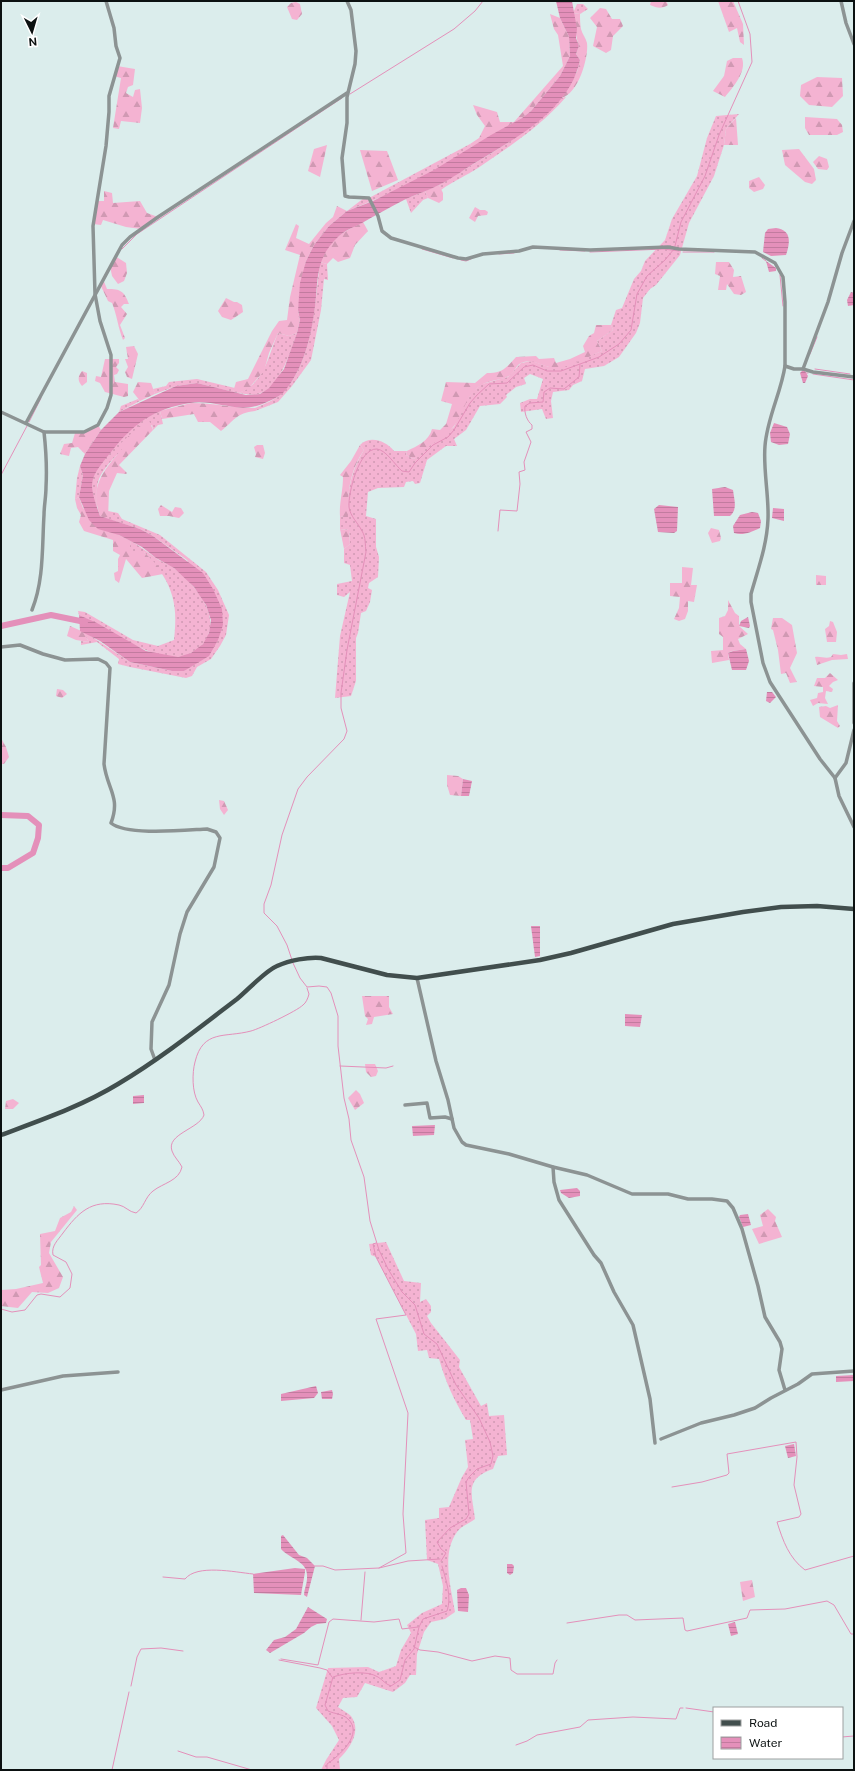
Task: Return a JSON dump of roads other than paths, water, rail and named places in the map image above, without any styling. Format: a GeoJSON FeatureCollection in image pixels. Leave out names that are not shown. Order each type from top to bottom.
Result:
{"type":"FeatureCollection","features":[{"type":"Feature","properties":{"kind":"main road"},"geometry":{"type":"LineString","coordinates":[[1,1135],[78,1105],[117,1085],[155,1060],[238,998],[275,966],[284,963],[313,957],[322,958],[387,975],[417,978],[540,960],[572,953],[673,924],[743,912],[781,907],[817,906],[854,909]]}},
{"type":"Feature","properties":{"kind":"street"},"geometry":{"type":"LineString","coordinates":[[1,412],[44,432],[84,432],[98,425],[107,408],[111,395],[111,355],[100,321],[95,294],[93,226],[106,146],[109,96],[120,58],[116,46],[114,28],[106,1]]}},
{"type":"Feature","properties":{"kind":"street"},"geometry":{"type":"LineString","coordinates":[[347,1],[351,10],[356,51],[355,64],[347,93],[347,123],[342,158],[345,196],[370,199],[378,216],[382,231],[391,238],[466,259],[483,254],[519,251],[533,246],[590,250],[668,247],[679,249],[755,252],[776,263],[782,277],[785,302],[785,366],[782,386],[770,419],[765,445],[764,467],[768,492],[766,544],[751,594],[751,602],[763,663],[770,682],[816,754],[835,778],[839,796],[854,827]]}},
{"type":"Feature","properties":{"kind":"street"},"geometry":{"type":"LineString","coordinates":[[841,1],[846,23],[854,44]]}},
{"type":"Feature","properties":{"kind":"street"},"geometry":{"type":"LineString","coordinates":[[26,423],[122,245],[130,237],[347,93]]}},
{"type":"Feature","properties":{"kind":"street"},"geometry":{"type":"LineString","coordinates":[[803,369],[828,302],[842,254],[854,221]]}},
{"type":"Feature","properties":{"kind":"street"},"geometry":{"type":"LineString","coordinates":[[785,366],[794,369],[854,377]]}},
{"type":"Feature","properties":{"kind":"street"},"geometry":{"type":"LineString","coordinates":[[32,610],[42,570],[44,544],[46,448],[44,432]]}},
{"type":"Feature","properties":{"kind":"street"},"geometry":{"type":"LineString","coordinates":[[1,647],[20,645],[43,654],[65,660],[98,659],[106,662],[110,668],[104,764],[106,776],[115,800],[110,824],[119,828],[137,830],[207,829],[216,832],[220,838],[214,867],[187,912],[180,934],[169,985],[160,1001],[152,1022],[151,1049],[155,1060]]}},
{"type":"Feature","properties":{"kind":"street"},"geometry":{"type":"LineString","coordinates":[[854,683],[854,723]]}},
{"type":"Feature","properties":{"kind":"street"},"geometry":{"type":"LineString","coordinates":[[835,778],[846,763],[854,730]]}},
{"type":"Feature","properties":{"kind":"street"},"geometry":{"type":"LineString","coordinates":[[417,978],[434,1054],[448,1100],[454,1128],[458,1137],[466,1145],[509,1154],[587,1175],[632,1194],[668,1194],[688,1199],[712,1198],[728,1201],[733,1208],[742,1229],[765,1317],[780,1342],[782,1349],[779,1370],[785,1390]]}},
{"type":"Feature","properties":{"kind":"street"},"geometry":{"type":"LineString","coordinates":[[405,1105],[427,1103],[430,1118],[445,1117],[452,1119]]}},
{"type":"Feature","properties":{"kind":"street"},"geometry":{"type":"LineString","coordinates":[[553,1167],[554,1182],[559,1200],[594,1255],[602,1263],[614,1292],[633,1325],[650,1399],[655,1442]]}},
{"type":"Feature","properties":{"kind":"street"},"geometry":{"type":"LineString","coordinates":[[661,1440],[701,1423],[755,1408],[812,1374],[854,1371]]}},
{"type":"Feature","properties":{"kind":"street"},"geometry":{"type":"LineString","coordinates":[[1,1390],[63,1376],[118,1372]]}},
{"type":"Feature","properties":{"kind":"water"},"geometry":{"type":"Polygon","coordinates":[[[556,1],[572,1],[577,29],[576,38],[579,46],[576,54],[580,60],[566,93],[541,119],[511,141],[444,182],[388,208],[347,230],[339,236],[325,254],[321,263],[312,324],[304,356],[290,385],[283,393],[267,402],[247,408],[200,402],[165,409],[145,419],[127,433],[103,461],[94,476],[92,482],[93,496],[100,516],[140,529],[153,536],[203,573],[213,589],[222,609],[223,625],[218,640],[209,656],[184,671],[172,671],[130,662],[100,641],[80,631],[79,615],[97,623],[146,651],[178,657],[191,653],[203,644],[209,633],[211,620],[206,605],[194,587],[174,568],[156,558],[142,547],[119,535],[98,529],[89,520],[79,497],[83,475],[80,466],[85,454],[101,430],[119,412],[176,386],[197,383],[246,395],[260,394],[269,388],[284,369],[297,333],[300,320],[298,310],[300,283],[306,261],[314,245],[329,226],[347,211],[373,201],[434,170],[522,118],[531,111],[560,76],[570,56],[569,37],[560,18],[556,1]]]}},
{"type":"Feature","properties":{"kind":"water"},"geometry":{"type":"Polygon","coordinates":[[[776,228],[785,231],[787,234],[789,242],[786,255],[771,256],[763,252],[765,233],[768,229],[776,228]]]}},
{"type":"Feature","properties":{"kind":"water"},"geometry":{"type":"Polygon","coordinates":[[[766,261],[776,268],[776,271],[769,272],[766,261]]]}},
{"type":"Feature","properties":{"kind":"water"},"geometry":{"type":"Polygon","coordinates":[[[851,292],[854,293],[854,305],[848,306],[847,300],[851,292]]]}},
{"type":"Feature","properties":{"kind":"water"},"geometry":{"type":"Polygon","coordinates":[[[805,371],[808,376],[805,383],[803,383],[800,373],[805,371]]]}},
{"type":"Feature","properties":{"kind":"water"},"geometry":{"type":"Polygon","coordinates":[[[774,423],[787,427],[790,434],[788,444],[779,445],[771,442],[770,433],[774,423]]]}},
{"type":"Feature","properties":{"kind":"water"},"geometry":{"type":"Polygon","coordinates":[[[725,487],[733,490],[735,504],[734,510],[730,516],[714,516],[712,489],[725,487]]]}},
{"type":"Feature","properties":{"kind":"water"},"geometry":{"type":"Polygon","coordinates":[[[659,505],[678,507],[677,531],[674,533],[658,532],[654,509],[659,505]]]}},
{"type":"Feature","properties":{"kind":"water"},"geometry":{"type":"Polygon","coordinates":[[[773,508],[784,509],[784,521],[772,518],[773,508]]]}},
{"type":"Feature","properties":{"kind":"water"},"geometry":{"type":"Polygon","coordinates":[[[752,512],[758,513],[761,521],[760,528],[744,534],[734,533],[733,526],[740,515],[752,512]]]}},
{"type":"Feature","properties":{"kind":"water"},"geometry":{"type":"Polygon","coordinates":[[[748,617],[749,628],[739,626],[741,621],[748,617]]]}},
{"type":"Feature","properties":{"kind":"water"},"geometry":{"type":"Polygon","coordinates":[[[746,649],[749,661],[746,670],[732,670],[728,653],[746,649]]]}},
{"type":"Feature","properties":{"kind":"water"},"geometry":{"type":"Polygon","coordinates":[[[767,692],[772,692],[776,697],[770,703],[766,701],[767,692]]]}},
{"type":"Feature","properties":{"kind":"water"},"geometry":{"type":"Polygon","coordinates":[[[463,779],[472,781],[469,796],[461,796],[463,779]]]}},
{"type":"Feature","properties":{"kind":"water"},"geometry":{"type":"Polygon","coordinates":[[[531,926],[540,926],[540,956],[535,957],[531,926]]]}},
{"type":"Feature","properties":{"kind":"water"},"geometry":{"type":"Polygon","coordinates":[[[625,1014],[642,1015],[640,1027],[625,1026],[625,1014]]]}},
{"type":"Feature","properties":{"kind":"water"},"geometry":{"type":"Polygon","coordinates":[[[144,1095],[144,1103],[133,1104],[133,1096],[144,1095]]]}},
{"type":"Feature","properties":{"kind":"water"},"geometry":{"type":"Polygon","coordinates":[[[435,1125],[434,1135],[413,1136],[412,1126],[435,1125]]]}},
{"type":"Feature","properties":{"kind":"water"},"geometry":{"type":"Polygon","coordinates":[[[577,1188],[580,1191],[580,1196],[569,1198],[561,1193],[560,1190],[577,1188]]]}},
{"type":"Feature","properties":{"kind":"water"},"geometry":{"type":"Polygon","coordinates":[[[748,1214],[751,1225],[743,1227],[739,1217],[740,1215],[748,1214]]]}},
{"type":"Feature","properties":{"kind":"water"},"geometry":{"type":"Polygon","coordinates":[[[854,1375],[854,1381],[836,1382],[836,1376],[854,1375]]]}},
{"type":"Feature","properties":{"kind":"water"},"geometry":{"type":"Polygon","coordinates":[[[316,1386],[318,1393],[314,1398],[281,1401],[281,1394],[316,1386]]]}},
{"type":"Feature","properties":{"kind":"water"},"geometry":{"type":"Polygon","coordinates":[[[332,1390],[332,1399],[322,1399],[321,1392],[332,1390]]]}},
{"type":"Feature","properties":{"kind":"water"},"geometry":{"type":"Polygon","coordinates":[[[794,1444],[796,1456],[788,1458],[785,1446],[794,1444]]]}},
{"type":"Feature","properties":{"kind":"water"},"geometry":{"type":"Polygon","coordinates":[[[283,1535],[299,1555],[307,1558],[315,1566],[307,1597],[304,1595],[304,1591],[307,1583],[307,1573],[302,1564],[281,1549],[281,1536],[283,1535]]]}},
{"type":"Feature","properties":{"kind":"water"},"geometry":{"type":"Polygon","coordinates":[[[507,1564],[512,1564],[514,1566],[513,1573],[510,1575],[507,1573],[507,1564]]]}},
{"type":"Feature","properties":{"kind":"water"},"geometry":{"type":"Polygon","coordinates":[[[295,1568],[305,1569],[301,1595],[254,1593],[253,1574],[295,1568]]]}},
{"type":"Feature","properties":{"kind":"water"},"geometry":{"type":"Polygon","coordinates":[[[466,1588],[469,1595],[468,1612],[458,1611],[457,1590],[466,1588]]]}},
{"type":"Feature","properties":{"kind":"water"},"geometry":{"type":"Polygon","coordinates":[[[308,1607],[327,1619],[326,1623],[317,1624],[311,1627],[304,1633],[270,1653],[266,1650],[274,1640],[285,1637],[296,1629],[308,1607]]]}},
{"type":"Feature","properties":{"kind":"water"},"geometry":{"type":"Polygon","coordinates":[[[735,1622],[738,1634],[731,1636],[728,1624],[735,1622]]]}},
{"type":"Feature","properties":{"kind":"waterway"},"geometry":{"type":"LineString","coordinates":[[350,94],[454,29],[475,11],[483,1]]}},
{"type":"Feature","properties":{"kind":"waterway"},"geometry":{"type":"LineString","coordinates":[[675,246],[681,222],[705,176],[719,135],[752,62],[750,34],[738,1]]}},
{"type":"Feature","properties":{"kind":"waterway"},"geometry":{"type":"LineString","coordinates":[[122,249],[137,234],[342,98]]}},
{"type":"Feature","properties":{"kind":"waterway"},"geometry":{"type":"LineString","coordinates":[[422,249],[453,258]]}},
{"type":"Feature","properties":{"kind":"waterway"},"geometry":{"type":"LineString","coordinates":[[590,252],[664,249],[679,251]]}},
{"type":"Feature","properties":{"kind":"waterway"},"geometry":{"type":"LineString","coordinates":[[292,960],[287,945],[277,926],[264,913],[264,904],[271,885],[282,835],[298,789],[307,777],[344,739],[347,731],[341,708],[341,693],[347,650],[366,552],[365,538],[352,516],[349,507],[350,492],[360,463],[371,451],[377,449],[384,452],[402,471],[409,472],[415,463],[433,445],[448,437],[454,430],[470,403],[489,384],[507,383],[524,367],[533,365],[547,371],[561,371],[599,357],[619,344],[631,330],[637,294],[647,276],[665,260],[674,249]]}},
{"type":"Feature","properties":{"kind":"waterway"},"geometry":{"type":"LineString","coordinates":[[560,250],[585,251]]}},
{"type":"Feature","properties":{"kind":"waterway"},"geometry":{"type":"LineString","coordinates":[[683,252],[714,252]]}},
{"type":"Feature","properties":{"kind":"waterway"},"geometry":{"type":"LineString","coordinates":[[499,254],[514,253]]}},
{"type":"Feature","properties":{"kind":"waterway"},"geometry":{"type":"LineString","coordinates":[[762,258],[766,261]]}},
{"type":"Feature","properties":{"kind":"waterway"},"geometry":{"type":"LineString","coordinates":[[461,260],[466,261],[471,259]]}},
{"type":"Feature","properties":{"kind":"waterway"},"geometry":{"type":"LineString","coordinates":[[780,275],[783,306]]}},
{"type":"Feature","properties":{"kind":"waterway"},"geometry":{"type":"LineString","coordinates":[[810,354],[817,337]]}},
{"type":"Feature","properties":{"kind":"waterway"},"geometry":{"type":"LineString","coordinates":[[498,531],[500,510],[517,511],[520,484],[519,472],[525,470],[524,462],[531,442],[526,432],[532,429],[532,425],[525,414],[525,406],[530,403],[543,402],[544,392],[550,388],[564,389],[579,377],[580,365]]}},
{"type":"Feature","properties":{"kind":"waterway"},"geometry":{"type":"LineString","coordinates":[[815,369],[850,374]]}},
{"type":"Feature","properties":{"kind":"waterway"},"geometry":{"type":"LineString","coordinates":[[813,374],[854,380]]}},
{"type":"Feature","properties":{"kind":"waterway"},"geometry":{"type":"LineString","coordinates":[[29,422],[41,398]]}},
{"type":"Feature","properties":{"kind":"waterway"},"geometry":{"type":"LineString","coordinates":[[1,475],[27,426]]}},
{"type":"Feature","properties":{"kind":"waterway"},"geometry":{"type":"LineString","coordinates":[[1,626],[51,615],[85,622]]}},
{"type":"Feature","properties":{"kind":"waterway"},"geometry":{"type":"LineString","coordinates":[[1,815],[28,816],[39,825],[38,838],[33,853],[8,868],[1,868]]}},
{"type":"Feature","properties":{"kind":"waterway"},"geometry":{"type":"LineString","coordinates":[[293,963],[300,978],[307,987],[327,987],[331,993],[338,1016],[338,1046],[351,1140],[364,1177],[370,1221],[379,1250],[388,1269],[402,1292],[415,1305],[424,1334],[437,1344],[456,1385],[479,1418],[490,1442],[493,1456],[491,1464],[477,1469],[466,1482],[469,1514],[466,1519],[450,1528],[437,1542],[441,1549],[446,1553],[441,1561]]}},
{"type":"Feature","properties":{"kind":"waterway"},"geometry":{"type":"LineString","coordinates":[[1,1309],[12,1312],[25,1310],[37,1295],[41,1294],[60,1297],[70,1288],[72,1274],[66,1262],[53,1255],[53,1249],[55,1243],[74,1219],[86,1209],[101,1204],[109,1204],[121,1206],[136,1213],[153,1191],[178,1176],[182,1167],[173,1153],[171,1145],[178,1136],[201,1120],[204,1115],[196,1098],[193,1077],[195,1062],[203,1044],[216,1037],[255,1030],[278,1020],[306,1002],[309,994],[307,988]]}},
{"type":"Feature","properties":{"kind":"waterway"},"geometry":{"type":"LineString","coordinates":[[340,1066],[386,1068],[393,1066]]}},
{"type":"Feature","properties":{"kind":"waterway"},"geometry":{"type":"LineString","coordinates":[[376,1243],[373,1244],[376,1257],[406,1315],[376,1319],[408,1413],[403,1514],[406,1553],[379,1568]]}},
{"type":"Feature","properties":{"kind":"waterway"},"geometry":{"type":"LineString","coordinates":[[672,1487],[702,1482],[727,1475],[729,1473],[727,1454],[796,1442],[797,1457],[794,1485],[801,1514],[799,1517],[777,1522],[787,1549],[799,1565],[805,1570],[854,1556]]}},
{"type":"Feature","properties":{"kind":"waterway"},"geometry":{"type":"LineString","coordinates":[[315,1566],[323,1566],[335,1570],[379,1568],[408,1561],[440,1559]]}},
{"type":"Feature","properties":{"kind":"waterway"},"geometry":{"type":"LineString","coordinates":[[327,1770],[327,1764],[338,1756],[348,1744],[352,1738],[353,1731],[352,1725],[346,1717],[328,1711],[325,1705],[333,1677],[349,1673],[368,1673],[378,1677],[391,1686],[400,1680],[405,1660],[414,1649],[419,1627],[423,1619],[447,1611],[449,1594],[442,1566]]}},
{"type":"Feature","properties":{"kind":"waterway"},"geometry":{"type":"LineString","coordinates":[[163,1577],[185,1579],[191,1574],[207,1570],[253,1574]]}},
{"type":"Feature","properties":{"kind":"waterway"},"geometry":{"type":"LineString","coordinates":[[361,1620],[365,1572]]}},
{"type":"Feature","properties":{"kind":"waterway"},"geometry":{"type":"LineString","coordinates":[[567,1623],[619,1615],[627,1615],[635,1620],[683,1618],[685,1630],[687,1631],[747,1618],[750,1610],[785,1609],[827,1601],[834,1605],[851,1634],[854,1634]]}},
{"type":"Feature","properties":{"kind":"waterway"},"geometry":{"type":"LineString","coordinates":[[281,1659],[318,1665],[329,1622],[333,1619],[374,1622],[399,1619],[402,1629],[418,1627]]}},
{"type":"Feature","properties":{"kind":"waterway"},"geometry":{"type":"LineString","coordinates":[[414,1647],[420,1650],[438,1652],[472,1661],[495,1656],[510,1658],[511,1670],[517,1674],[553,1674],[557,1660]]}},
{"type":"Feature","properties":{"kind":"waterway"},"geometry":{"type":"LineString","coordinates":[[131,1686],[137,1657],[141,1649],[161,1648],[183,1651]]}},
{"type":"Feature","properties":{"kind":"waterway"},"geometry":{"type":"LineString","coordinates":[[279,1660],[327,1670],[332,1677]]}},
{"type":"Feature","properties":{"kind":"waterway"},"geometry":{"type":"LineString","coordinates":[[112,1770],[129,1692]]}},
{"type":"Feature","properties":{"kind":"waterway"},"geometry":{"type":"LineString","coordinates":[[516,1745],[537,1735],[580,1727],[588,1720],[633,1717],[676,1719],[680,1708],[683,1708]]}},
{"type":"Feature","properties":{"kind":"waterway"},"geometry":{"type":"LineString","coordinates":[[686,1708],[713,1712]]}},
{"type":"Feature","properties":{"kind":"waterway"},"geometry":{"type":"LineString","coordinates":[[843,1737],[854,1736]]}},
{"type":"Feature","properties":{"kind":"waterway"},"geometry":{"type":"LineString","coordinates":[[178,1751],[196,1757],[207,1757],[252,1770]]}}]}
